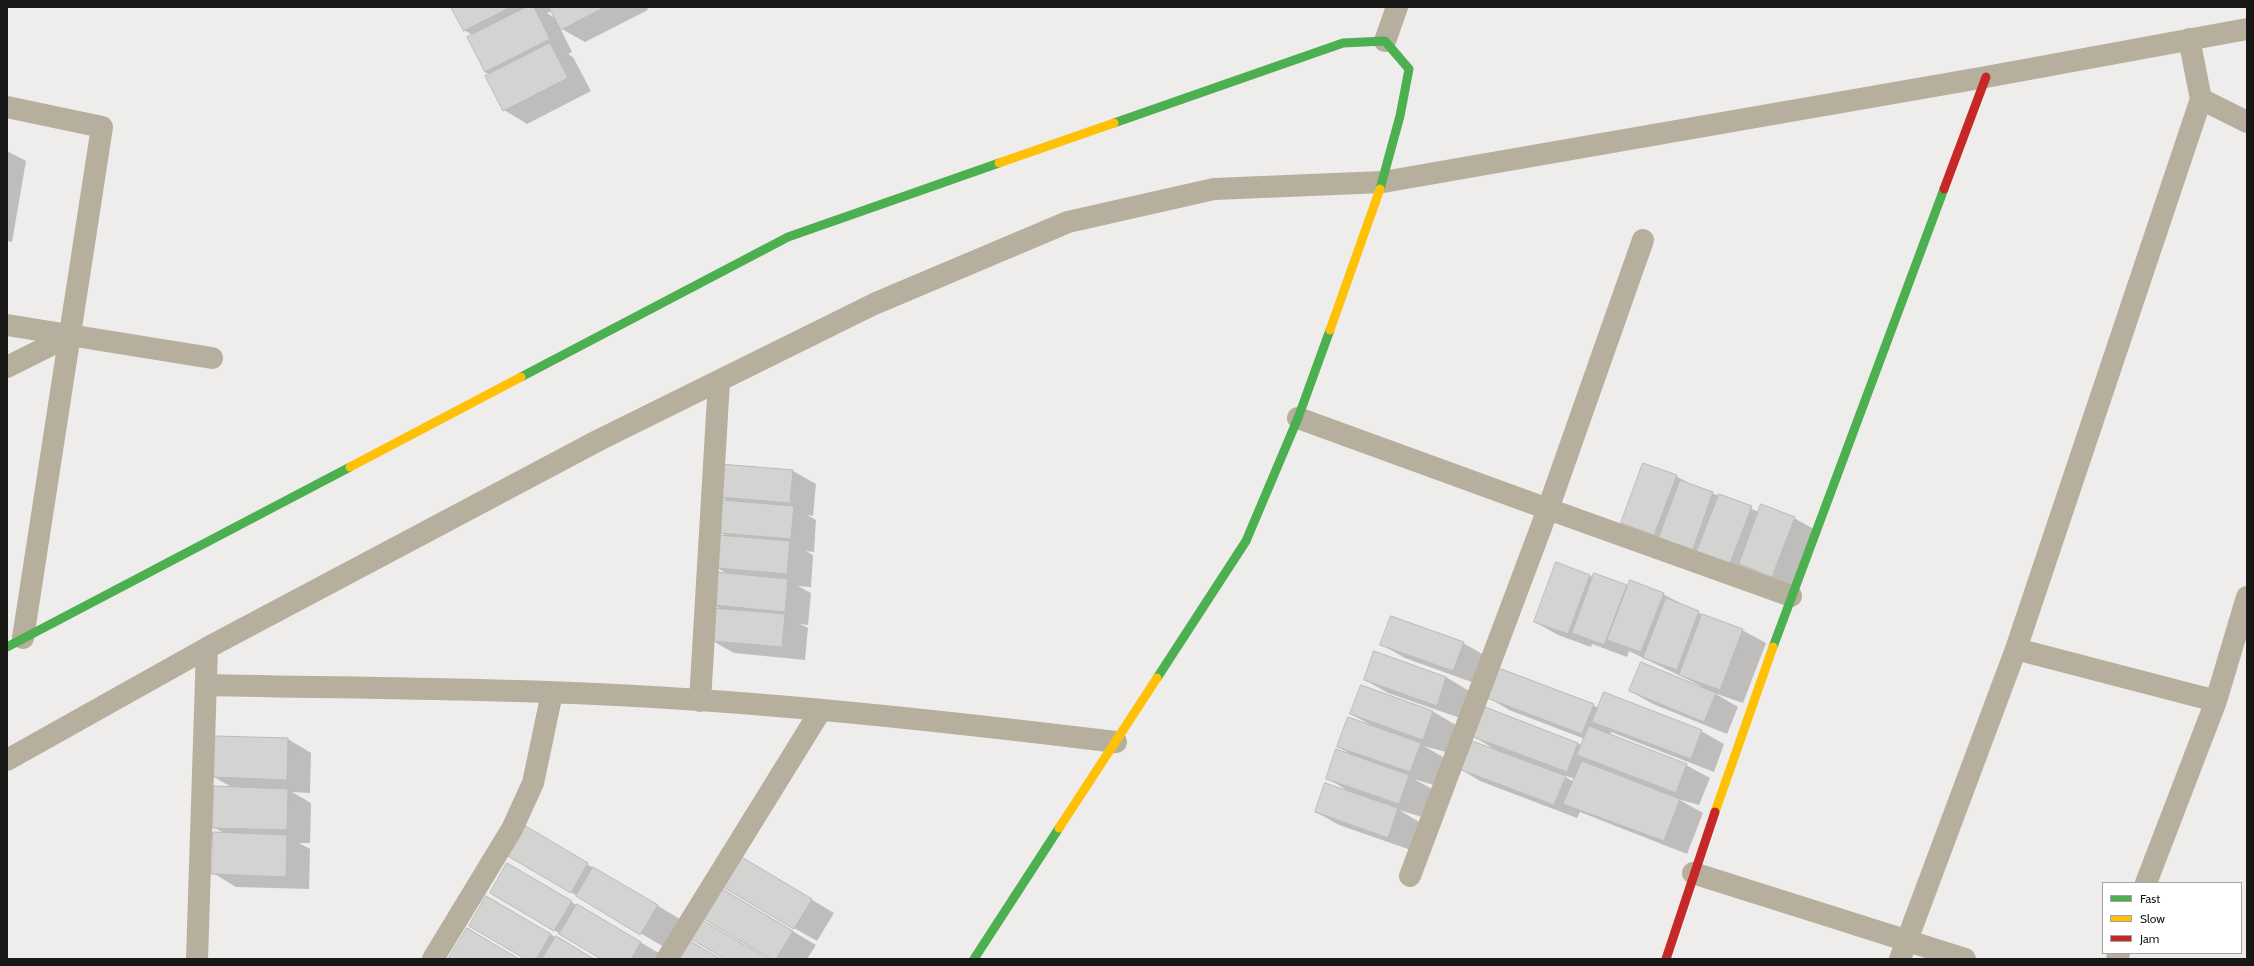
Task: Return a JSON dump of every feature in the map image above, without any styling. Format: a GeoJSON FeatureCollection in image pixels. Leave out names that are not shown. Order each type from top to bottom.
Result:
{"type":"FeatureCollection","features":[{"type":"Feature","properties":{"kind":"street"},"geometry":{"type":"LineString","coordinates":[[1385,41],[1397,7]]}},
{"type":"Feature","properties":{"kind":"street"},"geometry":{"type":"LineString","coordinates":[[7,760],[207,648],[599,440],[874,304],[1068,222],[1214,188],[1383,182],[1986,77],[2247,29]]}},
{"type":"Feature","properties":{"kind":"street"},"geometry":{"type":"LineString","coordinates":[[1903,950],[2016,649],[2201,99],[2189,39]]}},
{"type":"Feature","properties":{"kind":"street"},"geometry":{"type":"LineString","coordinates":[[974,959],[1246,542],[1298,418],[1383,182],[1400,116],[1409,69],[1385,41]]}},
{"type":"Feature","properties":{"kind":"street"},"geometry":{"type":"LineString","coordinates":[[15,642],[788,237],[1343,43],[1385,41]]}},
{"type":"Feature","properties":{"kind":"street"},"geometry":{"type":"LineString","coordinates":[[1666,959],[1692,873],[1791,596],[1986,77]]}},
{"type":"Feature","properties":{"kind":"street"},"geometry":{"type":"LineString","coordinates":[[2201,99],[2247,122]]}},
{"type":"Feature","properties":{"kind":"street"},"geometry":{"type":"LineString","coordinates":[[7,107],[102,127],[69,336],[15,642]]}},
{"type":"Feature","properties":{"kind":"street"},"geometry":{"type":"LineString","coordinates":[[1410,876],[1548,509],[1643,240]]}},
{"type":"Feature","properties":{"kind":"street"},"geometry":{"type":"LineString","coordinates":[[7,325],[212,358]]}},
{"type":"Feature","properties":{"kind":"street"},"geometry":{"type":"LineString","coordinates":[[7,367],[69,336]]}},
{"type":"Feature","properties":{"kind":"street"},"geometry":{"type":"LineString","coordinates":[[700,701],[720,381]]}},
{"type":"Feature","properties":{"kind":"street"},"geometry":{"type":"LineString","coordinates":[[1298,418],[1791,596]]}},
{"type":"Feature","properties":{"kind":"street"},"geometry":{"type":"LineString","coordinates":[[2146,882],[2216,701],[2247,597]]}},
{"type":"Feature","properties":{"kind":"street"},"geometry":{"type":"LineString","coordinates":[[197,959],[207,648]]}},
{"type":"Feature","properties":{"kind":"street"},"geometry":{"type":"LineString","coordinates":[[2016,649],[2216,701]]}},
{"type":"Feature","properties":{"kind":"street"},"geometry":{"type":"LineString","coordinates":[[206,685],[552,693],[700,701],[820,710],[957,723],[1116,742]]}},
{"type":"Feature","properties":{"kind":"street"},"geometry":{"type":"LineString","coordinates":[[434,959],[512,829],[533,783],[552,693]]}},
{"type":"Feature","properties":{"kind":"street"},"geometry":{"type":"LineString","coordinates":[[667,959],[820,710]]}},
{"type":"Feature","properties":{"kind":"street"},"geometry":{"type":"LineString","coordinates":[[1692,873],[1903,950],[1966,959]]}},
{"type":"Feature","properties":{"kind":"building"},"geometry":{"type":"Polygon","coordinates":[[[451,7],[511,7],[464,31],[451,7]]]}},
{"type":"Feature","properties":{"kind":"building"},"geometry":{"type":"Polygon","coordinates":[[[526,7],[534,7],[550,39],[485,72],[467,37],[526,7]]]}},
{"type":"Feature","properties":{"kind":"building"},"geometry":{"type":"Polygon","coordinates":[[[549,7],[605,7],[561,30],[549,7]]]}},
{"type":"Feature","properties":{"kind":"building"},"geometry":{"type":"Polygon","coordinates":[[[550,43],[568,78],[503,111],[485,76],[550,43]]]}},
{"type":"Feature","properties":{"kind":"building"},"geometry":{"type":"Polygon","coordinates":[[[1643,463],[1677,475],[1654,535],[1621,523],[1643,463]]]}},
{"type":"Feature","properties":{"kind":"building"},"geometry":{"type":"Polygon","coordinates":[[[720,464],[793,470],[790,503],[718,497],[720,464]]]}},
{"type":"Feature","properties":{"kind":"building"},"geometry":{"type":"Polygon","coordinates":[[[1680,480],[1713,492],[1692,552],[1658,540],[1680,480]]]}},
{"type":"Feature","properties":{"kind":"building"},"geometry":{"type":"Polygon","coordinates":[[[1719,494],[1752,506],[1729,566],[1696,553],[1719,494]]]}},
{"type":"Feature","properties":{"kind":"building"},"geometry":{"type":"Polygon","coordinates":[[[722,500],[794,506],[791,539],[719,533],[722,500]]]}},
{"type":"Feature","properties":{"kind":"building"},"geometry":{"type":"Polygon","coordinates":[[[1761,504],[1795,517],[1772,577],[1739,564],[1761,504]]]}},
{"type":"Feature","properties":{"kind":"building"},"geometry":{"type":"Polygon","coordinates":[[[718,535],[790,541],[787,574],[715,568],[718,535]]]}},
{"type":"Feature","properties":{"kind":"building"},"geometry":{"type":"Polygon","coordinates":[[[1556,562],[1590,575],[1568,634],[1534,622],[1556,562]]]}},
{"type":"Feature","properties":{"kind":"building"},"geometry":{"type":"Polygon","coordinates":[[[716,572],[788,579],[785,612],[713,605],[716,572]]]}},
{"type":"Feature","properties":{"kind":"building"},"geometry":{"type":"Polygon","coordinates":[[[1594,573],[1627,585],[1604,645],[1572,633],[1594,573]]]}},
{"type":"Feature","properties":{"kind":"building"},"geometry":{"type":"Polygon","coordinates":[[[1630,580],[1664,593],[1641,652],[1607,640],[1630,580]]]}},
{"type":"Feature","properties":{"kind":"building"},"geometry":{"type":"Polygon","coordinates":[[[1666,598],[1699,611],[1677,670],[1643,658],[1666,598]]]}},
{"type":"Feature","properties":{"kind":"building"},"geometry":{"type":"Polygon","coordinates":[[[713,608],[785,614],[782,647],[710,641],[713,608]]]}},
{"type":"Feature","properties":{"kind":"building"},"geometry":{"type":"Polygon","coordinates":[[[1702,614],[1743,629],[1720,690],[1679,675],[1702,614]]]}},
{"type":"Feature","properties":{"kind":"building"},"geometry":{"type":"Polygon","coordinates":[[[1391,616],[1464,642],[1453,671],[1380,645],[1391,616]]]}},
{"type":"Feature","properties":{"kind":"building"},"geometry":{"type":"Polygon","coordinates":[[[1374,651],[1446,677],[1437,706],[1364,680],[1374,651]]]}},
{"type":"Feature","properties":{"kind":"building"},"geometry":{"type":"Polygon","coordinates":[[[1641,662],[1716,693],[1704,722],[1629,691],[1641,662]]]}},
{"type":"Feature","properties":{"kind":"building"},"geometry":{"type":"Polygon","coordinates":[[[1496,667],[1594,704],[1582,734],[1484,697],[1496,667]]]}},
{"type":"Feature","properties":{"kind":"building"},"geometry":{"type":"Polygon","coordinates":[[[1361,685],[1433,711],[1423,740],[1350,714],[1361,685]]]}},
{"type":"Feature","properties":{"kind":"building"},"geometry":{"type":"Polygon","coordinates":[[[1604,692],[1702,730],[1691,759],[1592,722],[1604,692]]]}},
{"type":"Feature","properties":{"kind":"building"},"geometry":{"type":"Polygon","coordinates":[[[1480,705],[1578,743],[1567,772],[1468,735],[1480,705]]]}},
{"type":"Feature","properties":{"kind":"building"},"geometry":{"type":"Polygon","coordinates":[[[1348,717],[1421,743],[1410,772],[1337,747],[1348,717]]]}},
{"type":"Feature","properties":{"kind":"building"},"geometry":{"type":"Polygon","coordinates":[[[1589,726],[1687,764],[1676,793],[1577,755],[1589,726]]]}},
{"type":"Feature","properties":{"kind":"building"},"geometry":{"type":"Polygon","coordinates":[[[215,736],[288,738],[287,780],[213,777],[215,736]]]}},
{"type":"Feature","properties":{"kind":"building"},"geometry":{"type":"Polygon","coordinates":[[[1467,739],[1566,776],[1554,805],[1456,768],[1467,739]]]}},
{"type":"Feature","properties":{"kind":"building"},"geometry":{"type":"Polygon","coordinates":[[[1336,749],[1409,775],[1399,804],[1326,779],[1336,749]]]}},
{"type":"Feature","properties":{"kind":"building"},"geometry":{"type":"Polygon","coordinates":[[[1582,761],[1680,799],[1664,841],[1563,804],[1582,761]]]}},
{"type":"Feature","properties":{"kind":"building"},"geometry":{"type":"Polygon","coordinates":[[[1325,783],[1398,808],[1388,838],[1315,812],[1325,783]]]}},
{"type":"Feature","properties":{"kind":"building"},"geometry":{"type":"Polygon","coordinates":[[[214,786],[288,789],[287,830],[213,828],[214,786]]]}},
{"type":"Feature","properties":{"kind":"building"},"geometry":{"type":"Polygon","coordinates":[[[524,825],[588,863],[571,893],[506,855],[524,825]]]}},
{"type":"Feature","properties":{"kind":"building"},"geometry":{"type":"Polygon","coordinates":[[[213,832],[287,835],[286,877],[212,874],[213,832]]]}},
{"type":"Feature","properties":{"kind":"building"},"geometry":{"type":"Polygon","coordinates":[[[740,856],[812,899],[794,929],[723,887],[740,856]]]}},
{"type":"Feature","properties":{"kind":"building"},"geometry":{"type":"Polygon","coordinates":[[[507,863],[572,901],[554,931],[490,893],[507,863]]]}},
{"type":"Feature","properties":{"kind":"building"},"geometry":{"type":"Polygon","coordinates":[[[593,867],[658,905],[640,935],[576,896],[593,867]]]}},
{"type":"Feature","properties":{"kind":"building"},"geometry":{"type":"Polygon","coordinates":[[[722,889],[793,931],[776,959],[771,959],[704,919],[722,889]]]}},
{"type":"Feature","properties":{"kind":"building"},"geometry":{"type":"Polygon","coordinates":[[[486,896],[551,934],[536,959],[525,959],[469,926],[486,896]]]}},
{"type":"Feature","properties":{"kind":"building"},"geometry":{"type":"Polygon","coordinates":[[[577,904],[641,942],[631,959],[601,959],[559,934],[577,904]]]}},
{"type":"Feature","properties":{"kind":"building"},"geometry":{"type":"Polygon","coordinates":[[[702,920],[768,959],[725,959],[691,939],[702,920]]]}},
{"type":"Feature","properties":{"kind":"building"},"geometry":{"type":"Polygon","coordinates":[[[467,928],[519,959],[449,958],[467,928]]]}},
{"type":"Feature","properties":{"kind":"building"},"geometry":{"type":"Polygon","coordinates":[[[556,936],[594,959],[542,959],[556,936]]]}},
{"type":"Feature","properties":{"kind":"building"},"geometry":{"type":"Polygon","coordinates":[[[688,940],[721,959],[677,959],[688,940]]]}},
{"type":"Feature","properties":{"kind":"traffic: fast"},"geometry":{"type":"LineString","coordinates":[[1114,123],[1343,43],[1385,41],[1409,69],[1400,116],[1380,189]]}},
{"type":"Feature","properties":{"kind":"traffic: fast"},"geometry":{"type":"LineString","coordinates":[[521,377],[788,237],[999,163]]}},
{"type":"Feature","properties":{"kind":"traffic: fast"},"geometry":{"type":"LineString","coordinates":[[1773,647],[1944,189]]}},
{"type":"Feature","properties":{"kind":"traffic: fast"},"geometry":{"type":"LineString","coordinates":[[1157,678],[1246,541],[1298,418],[1330,330]]}},
{"type":"Feature","properties":{"kind":"traffic: fast"},"geometry":{"type":"LineString","coordinates":[[7,647],[350,467]]}},
{"type":"Feature","properties":{"kind":"traffic: fast"},"geometry":{"type":"LineString","coordinates":[[974,959],[1059,828]]}},
{"type":"Feature","properties":{"kind":"traffic: slow"},"geometry":{"type":"LineString","coordinates":[[999,163],[1114,123]]}},
{"type":"Feature","properties":{"kind":"traffic: slow"},"geometry":{"type":"LineString","coordinates":[[1330,330],[1380,189]]}},
{"type":"Feature","properties":{"kind":"traffic: slow"},"geometry":{"type":"LineString","coordinates":[[350,467],[521,377]]}},
{"type":"Feature","properties":{"kind":"traffic: slow"},"geometry":{"type":"LineString","coordinates":[[1715,812],[1773,647]]}},
{"type":"Feature","properties":{"kind":"traffic: slow"},"geometry":{"type":"LineString","coordinates":[[1059,828],[1157,678]]}},
{"type":"Feature","properties":{"kind":"traffic: jam"},"geometry":{"type":"LineString","coordinates":[[1944,189],[1986,77]]}},
{"type":"Feature","properties":{"kind":"traffic: jam"},"geometry":{"type":"LineString","coordinates":[[1666,959],[1715,812]]}}]}
